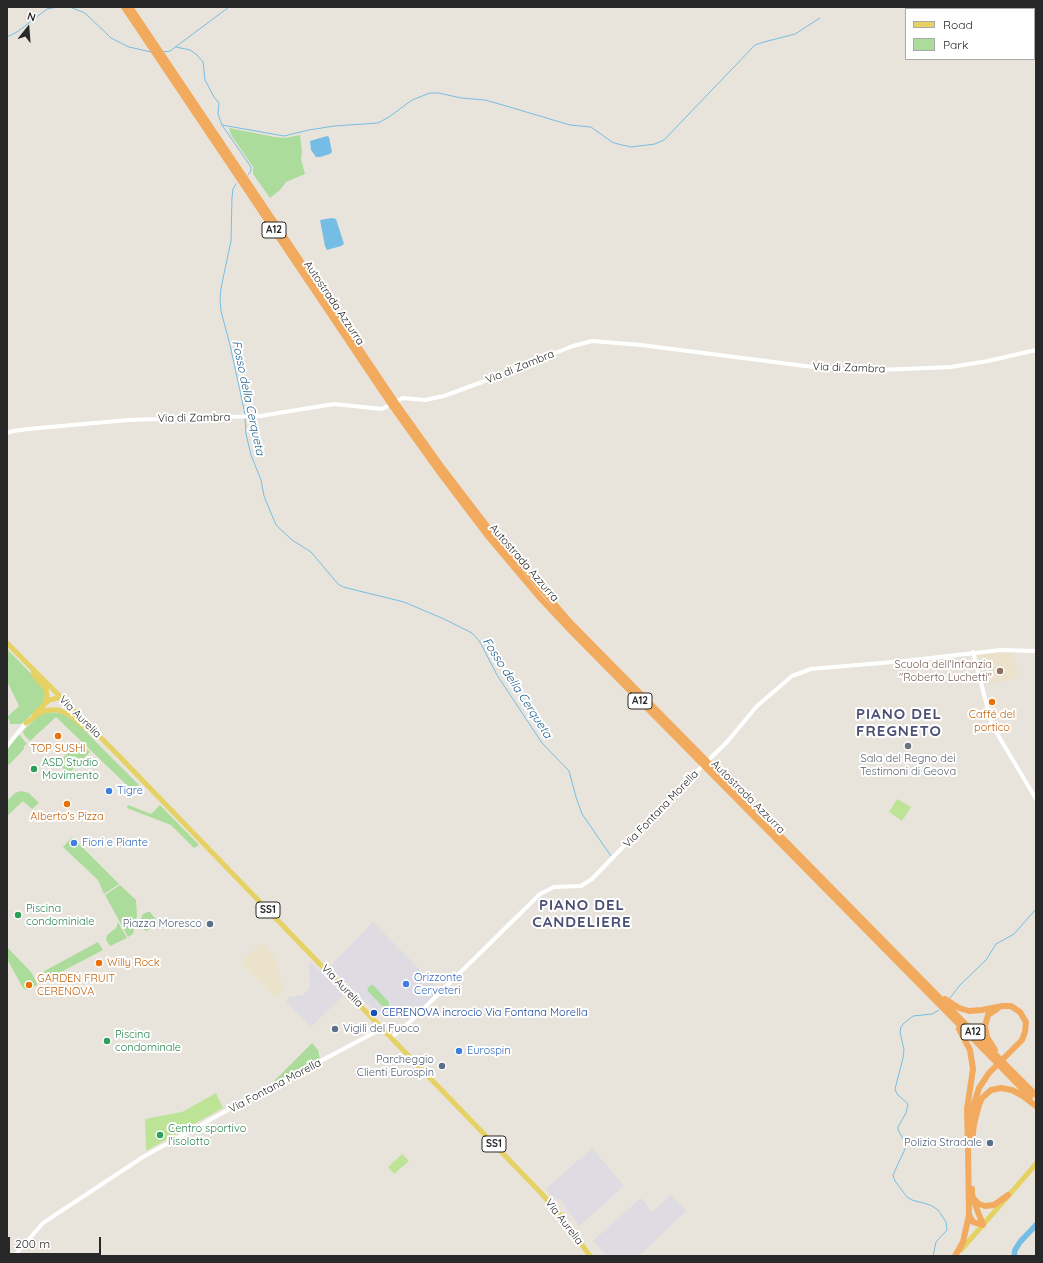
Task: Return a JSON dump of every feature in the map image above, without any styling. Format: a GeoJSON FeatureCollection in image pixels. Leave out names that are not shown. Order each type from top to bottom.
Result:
{"type":"FeatureCollection","features":[{"type":"Feature","properties":{"kind":"highway","name":"Autostrada Azzurra"},"geometry":{"type":"LineString","coordinates":[[124,7],[151,48],[161,57]]}},
{"type":"Feature","properties":{"kind":"highway","name":"Autostrada Azzurra"},"geometry":{"type":"LineString","coordinates":[[130,7],[158,49],[161,57],[393,403],[476,521],[551,610],[913,975]]}},
{"type":"Feature","properties":{"kind":"highway"},"geometry":{"type":"LineString","coordinates":[[913,975],[916,984],[943,1005],[967,1011],[977,1011],[1005,1005],[1013,1007],[1020,1012],[1026,1022],[1025,1034],[1020,1042],[1000,1061],[982,1082],[975,1096],[972,1113],[972,1195],[983,1224]]}},
{"type":"Feature","properties":{"kind":"highway"},"geometry":{"type":"LineString","coordinates":[[913,975],[923,979],[943,1005],[962,1033],[972,1056],[973,1072],[967,1104],[969,1215],[963,1242],[956,1256]]}},
{"type":"Feature","properties":{"kind":"highway","name":"A12"},"geometry":{"type":"LineString","coordinates":[[943,1005],[1000,1061],[1036,1103]]}},
{"type":"Feature","properties":{"kind":"highway"},"geometry":{"type":"LineString","coordinates":[[968,1128],[972,1102],[976,1090],[983,1079],[1000,1061],[1021,1038],[1024,1032],[1022,1017],[1016,1011],[1003,1007],[995,1010],[990,1013],[986,1019],[985,1026],[988,1039],[1000,1061],[1036,1094]]}},
{"type":"Feature","properties":{"kind":"highway"},"geometry":{"type":"LineString","coordinates":[[972,1135],[980,1103],[983,1097],[991,1090],[1001,1088],[1014,1091],[1027,1098],[1036,1106]]}},
{"type":"Feature","properties":{"kind":"highway"},"geometry":{"type":"LineString","coordinates":[[972,1195],[978,1203],[987,1206],[996,1204],[1008,1195]]}},
{"type":"Feature","properties":{"kind":"highway"},"geometry":{"type":"LineString","coordinates":[[969,1215],[973,1222],[983,1224]]}},
{"type":"Feature","properties":{"kind":"main road","name":"Via Aurelia"},"geometry":{"type":"LineString","coordinates":[[7,642],[392,1037],[544,1196],[561,1216],[590,1256]]}},
{"type":"Feature","properties":{"kind":"main road","name":"Via Aurelia"},"geometry":{"type":"LineString","coordinates":[[7,646],[153,793]]}},
{"type":"Feature","properties":{"kind":"main road"},"geometry":{"type":"LineString","coordinates":[[22,657],[58,698],[107,744]]}},
{"type":"Feature","properties":{"kind":"main road"},"geometry":{"type":"LineString","coordinates":[[30,670],[46,690],[47,697],[44,704]]}},
{"type":"Feature","properties":{"kind":"main road"},"geometry":{"type":"LineString","coordinates":[[26,723],[44,704],[51,699],[58,698]]}},
{"type":"Feature","properties":{"kind":"main road"},"geometry":{"type":"LineString","coordinates":[[51,710],[56,706],[58,698]]}},
{"type":"Feature","properties":{"kind":"main road"},"geometry":{"type":"LineString","coordinates":[[26,723],[42,712],[60,710],[69,714],[93,734]]}},
{"type":"Feature","properties":{"kind":"main road"},"geometry":{"type":"LineString","coordinates":[[956,1256],[1036,1164]]}},
{"type":"Feature","properties":{"kind":"street","name":"Via di Zambra"},"geometry":{"type":"LineString","coordinates":[[7,434],[13,431],[28,429],[128,420],[246,417],[268,415],[334,404],[382,409],[403,398],[419,400],[433,399],[477,384],[577,344],[592,341],[641,345],[809,367],[856,371],[951,367],[994,360],[1036,350]]}},
{"type":"Feature","properties":{"kind":"street","name":"Via Fontana Morella"},"geometry":{"type":"LineString","coordinates":[[392,1037],[541,893],[555,887],[581,886],[591,880],[714,756],[734,735],[757,706],[788,679],[801,672],[811,669],[904,661],[1006,649],[1036,651]]}},
{"type":"Feature","properties":{"kind":"street"},"geometry":{"type":"LineString","coordinates":[[973,652],[992,723],[1036,799]]}},
{"type":"Feature","properties":{"kind":"street"},"geometry":{"type":"LineString","coordinates":[[7,746],[26,723]]}},
{"type":"Feature","properties":{"kind":"street"},"geometry":{"type":"LineString","coordinates":[[7,740],[17,734]]}},
{"type":"Feature","properties":{"kind":"street","name":"Via Fontana Morella"},"geometry":{"type":"LineString","coordinates":[[14,1256],[43,1223],[143,1157],[226,1111],[383,1028]]}},
{"type":"Feature","properties":{"kind":"shaded area","name":"Scuola dell'Infanzia \"Roberto Luchetti\""},"geometry":{"type":"Polygon","coordinates":[[[1012,651],[1019,676],[1001,682],[986,684],[977,654],[1012,651]]]}},
{"type":"Feature","properties":{"kind":"shaded area"},"geometry":{"type":"Polygon","coordinates":[[[373,922],[440,990],[408,1021],[399,1013],[376,1013],[330,966],[373,922]]]}},
{"type":"Feature","properties":{"kind":"shaded area"},"geometry":{"type":"Polygon","coordinates":[[[261,942],[274,955],[274,959],[278,964],[280,981],[282,981],[284,991],[276,998],[241,962],[261,942]]]}},
{"type":"Feature","properties":{"kind":"shaded area"},"geometry":{"type":"Polygon","coordinates":[[[309,960],[344,995],[311,1027],[286,1002],[289,997],[303,995],[310,988],[309,960]]]}},
{"type":"Feature","properties":{"kind":"shaded area"},"geometry":{"type":"Polygon","coordinates":[[[592,1148],[624,1186],[579,1226],[560,1199],[554,1198],[546,1189],[592,1148]]]}},
{"type":"Feature","properties":{"kind":"shaded area"},"geometry":{"type":"Polygon","coordinates":[[[671,1195],[686,1211],[639,1256],[604,1256],[605,1254],[593,1241],[606,1229],[641,1198],[652,1212],[671,1195]]]}},
{"type":"Feature","properties":{"kind":"green space"},"geometry":{"type":"Polygon","coordinates":[[[229,128],[285,138],[300,135],[302,151],[301,159],[305,174],[286,182],[280,190],[270,198],[253,174],[253,167],[231,135],[229,128]]]}},
{"type":"Feature","properties":{"kind":"green space"},"geometry":{"type":"Polygon","coordinates":[[[7,649],[42,685],[45,691],[45,701],[24,722],[20,724],[10,724],[9,719],[7,720],[7,717],[19,706],[7,681],[7,649]]]}},
{"type":"Feature","properties":{"kind":"green space"},"geometry":{"type":"Polygon","coordinates":[[[47,712],[62,713],[76,722],[139,785],[133,791],[56,717],[30,741],[24,735],[23,731],[38,716],[47,712]]]}},
{"type":"Feature","properties":{"kind":"green space"},"geometry":{"type":"Polygon","coordinates":[[[19,734],[27,744],[9,765],[7,762],[7,750],[19,734]]]}},
{"type":"Feature","properties":{"kind":"green space"},"geometry":{"type":"Polygon","coordinates":[[[79,742],[90,752],[71,771],[64,770],[60,764],[61,760],[79,742]]]}},
{"type":"Feature","properties":{"kind":"green space"},"geometry":{"type":"Polygon","coordinates":[[[21,791],[29,793],[39,803],[32,809],[23,801],[7,816],[7,801],[15,793],[21,791]]]}},
{"type":"Feature","properties":{"kind":"green space"},"geometry":{"type":"Polygon","coordinates":[[[897,799],[911,807],[902,821],[889,812],[897,799]]]}},
{"type":"Feature","properties":{"kind":"green space"},"geometry":{"type":"Polygon","coordinates":[[[128,805],[151,814],[160,805],[199,845],[194,848],[171,825],[127,808],[128,805]]]}},
{"type":"Feature","properties":{"kind":"green space"},"geometry":{"type":"Polygon","coordinates":[[[72,837],[119,884],[104,894],[98,880],[63,847],[72,837]]]}},
{"type":"Feature","properties":{"kind":"green space"},"geometry":{"type":"Polygon","coordinates":[[[120,885],[136,900],[137,916],[133,934],[128,937],[105,895],[120,885]]]}},
{"type":"Feature","properties":{"kind":"green space"},"geometry":{"type":"Polygon","coordinates":[[[150,912],[158,922],[156,926],[146,931],[140,924],[142,915],[150,912]]]}},
{"type":"Feature","properties":{"kind":"green space"},"geometry":{"type":"Polygon","coordinates":[[[118,922],[127,938],[110,946],[106,940],[107,935],[116,928],[118,922]]]}},
{"type":"Feature","properties":{"kind":"green space"},"geometry":{"type":"Polygon","coordinates":[[[98,942],[103,950],[44,981],[39,974],[98,942]]]}},
{"type":"Feature","properties":{"kind":"green space"},"geometry":{"type":"Polygon","coordinates":[[[7,947],[31,972],[37,985],[27,990],[23,988],[7,959],[7,947]]]}},
{"type":"Feature","properties":{"kind":"green space"},"geometry":{"type":"Polygon","coordinates":[[[373,985],[388,1001],[389,1006],[382,1006],[368,991],[367,989],[373,985]]]}},
{"type":"Feature","properties":{"kind":"green space"},"geometry":{"type":"Polygon","coordinates":[[[312,1043],[318,1050],[320,1059],[284,1079],[272,1083],[312,1043]]]}},
{"type":"Feature","properties":{"kind":"green space","name":"Centro sportivo l'isolotto"},"geometry":{"type":"Polygon","coordinates":[[[216,1093],[223,1108],[146,1151],[145,1119],[182,1112],[216,1093]]]}},
{"type":"Feature","properties":{"kind":"green space"},"geometry":{"type":"Polygon","coordinates":[[[402,1154],[409,1161],[394,1174],[388,1167],[402,1154]]]}},
{"type":"Feature","properties":{"kind":"water"},"geometry":{"type":"Polygon","coordinates":[[[327,136],[329,137],[332,152],[330,154],[316,157],[311,150],[310,141],[327,136]]]}},
{"type":"Feature","properties":{"kind":"water"},"geometry":{"type":"Polygon","coordinates":[[[332,218],[336,219],[344,244],[327,250],[320,220],[332,218]]]}},
{"type":"Feature","properties":{"kind":"waterway"},"geometry":{"type":"LineString","coordinates":[[7,37],[17,32],[47,9],[58,7]]}},
{"type":"Feature","properties":{"kind":"waterway"},"geometry":{"type":"LineString","coordinates":[[70,7],[85,13],[111,38],[129,47],[151,52]]}},
{"type":"Feature","properties":{"kind":"waterway"},"geometry":{"type":"LineString","coordinates":[[162,52],[170,51],[229,7]]}},
{"type":"Feature","properties":{"kind":"waterway"},"geometry":{"type":"LineString","coordinates":[[222,125],[284,136],[334,126],[378,123],[412,100],[430,93],[439,93],[461,98],[485,100],[570,125],[591,127],[612,142],[618,144],[631,147],[655,144],[664,140],[755,45],[795,34],[820,18]]}},
{"type":"Feature","properties":{"kind":"waterway","name":"Fosso della Cerqueta"},"geometry":{"type":"LineString","coordinates":[[176,47],[190,50],[203,62],[205,80],[219,103],[218,114],[222,125],[251,167],[251,171],[248,175]]}},
{"type":"Feature","properties":{"kind":"waterway","name":"Fosso della Cerqueta"},"geometry":{"type":"LineString","coordinates":[[236,184],[233,189],[232,197],[231,241],[220,299],[221,311],[245,414]]}},
{"type":"Feature","properties":{"kind":"waterway","name":"Fosso della Cerqueta"},"geometry":{"type":"LineString","coordinates":[[245,418],[246,434],[251,455],[261,480],[264,496],[276,525],[292,540],[311,552],[338,584],[343,587],[404,602],[472,633],[480,642],[497,675],[542,743],[569,771],[582,814],[611,856]]}},
{"type":"Feature","properties":{"kind":"waterway"},"geometry":{"type":"LineString","coordinates":[[950,998],[960,985],[986,960],[996,944],[1014,934],[1036,909]]}},
{"type":"Feature","properties":{"kind":"waterway"},"geometry":{"type":"LineString","coordinates":[[933,1256],[936,1242],[947,1230],[946,1222],[938,1210],[932,1206],[907,1197],[895,1181],[893,1175],[905,1149],[905,1142],[898,1130],[898,1127],[906,1113],[908,1104],[897,1094],[895,1089],[904,1050],[900,1032],[901,1027],[913,1016],[932,1014],[939,1010]]}},
{"type":"Feature","properties":{"kind":"waterway"},"geometry":{"type":"LineString","coordinates":[[1014,1256],[1015,1250],[1020,1242],[1036,1225]]}},
{"type":"Feature","properties":{"kind":"place","name":"Scuola dell'Infanzia \"Roberto Luchetti\""},"geometry":{"type":"Point","coordinates":[1000,671]}},
{"type":"Feature","properties":{"kind":"place","name":"Caffé del portico"},"geometry":{"type":"Point","coordinates":[992,702]}},
{"type":"Feature","properties":{"kind":"place","name":"TOP SUSHI"},"geometry":{"type":"Point","coordinates":[58,736]}},
{"type":"Feature","properties":{"kind":"place","name":"Sala del Regno dei Testimoni di Geova"},"geometry":{"type":"Point","coordinates":[908,746]}},
{"type":"Feature","properties":{"kind":"place","name":"ASD Studio Movimento"},"geometry":{"type":"Point","coordinates":[34,769]}},
{"type":"Feature","properties":{"kind":"place","name":"Tigre"},"geometry":{"type":"Point","coordinates":[109,791]}},
{"type":"Feature","properties":{"kind":"place","name":"Alberto's Pizza"},"geometry":{"type":"Point","coordinates":[67,804]}},
{"type":"Feature","properties":{"kind":"place","name":"Fiori e Piante"},"geometry":{"type":"Point","coordinates":[74,843]}},
{"type":"Feature","properties":{"kind":"place","name":"Piscina condominiale"},"geometry":{"type":"Point","coordinates":[18,915]}},
{"type":"Feature","properties":{"kind":"place","name":"Piazza Moresco"},"geometry":{"type":"Point","coordinates":[210,924]}},
{"type":"Feature","properties":{"kind":"place","name":"Willy Rock"},"geometry":{"type":"Point","coordinates":[99,963]}},
{"type":"Feature","properties":{"kind":"place","name":"Orizzonte Cerveteri"},"geometry":{"type":"Point","coordinates":[406,984]}},
{"type":"Feature","properties":{"kind":"place","name":"GARDEN FRUIT CERENOVA"},"geometry":{"type":"Point","coordinates":[29,985]}},
{"type":"Feature","properties":{"kind":"place","name":"CERENOVA incrocio Via Fontana Morella"},"geometry":{"type":"Point","coordinates":[374,1013]}},
{"type":"Feature","properties":{"kind":"place","name":"Vigili del Fuoco"},"geometry":{"type":"Point","coordinates":[335,1029]}},
{"type":"Feature","properties":{"kind":"place","name":"Piscina condominale"},"geometry":{"type":"Point","coordinates":[107,1041]}},
{"type":"Feature","properties":{"kind":"place","name":"Eurospin"},"geometry":{"type":"Point","coordinates":[459,1051]}},
{"type":"Feature","properties":{"kind":"place","name":"Parcheggio Clienti Eurospin"},"geometry":{"type":"Point","coordinates":[442,1066]}},
{"type":"Feature","properties":{"kind":"place","name":"Centro sportivo l'isolotto"},"geometry":{"type":"Point","coordinates":[160,1135]}},
{"type":"Feature","properties":{"kind":"place","name":"Polizia Stradale"},"geometry":{"type":"Point","coordinates":[990,1143]}},
{"type":"Feature","properties":{"kind":"district","name":"PIANO DEL FREGNETO"},"geometry":{"type":"Point","coordinates":[899,722]}},
{"type":"Feature","properties":{"kind":"district","name":"PIANO DEL CANDELIERE"},"geometry":{"type":"Point","coordinates":[582,914]}}]}
